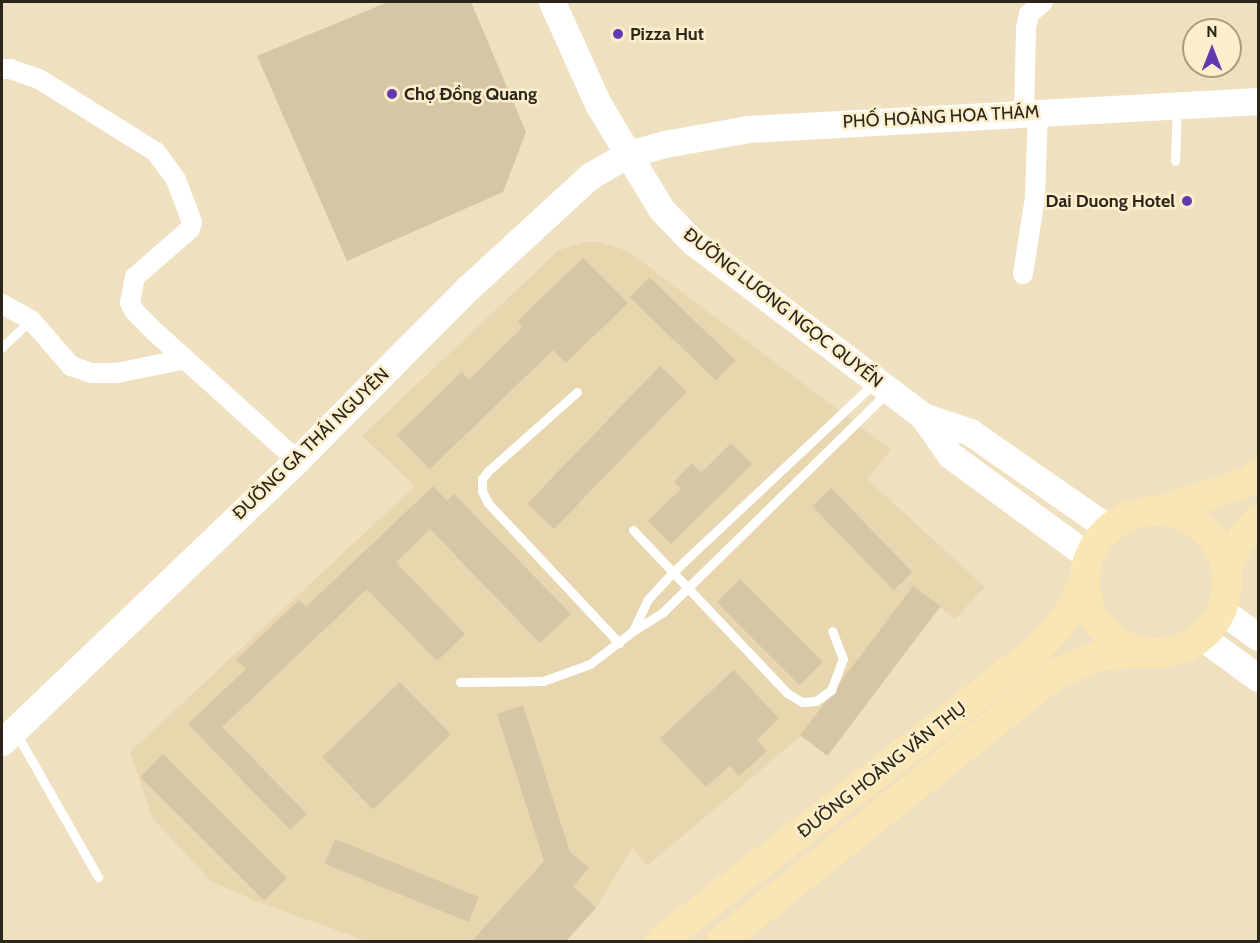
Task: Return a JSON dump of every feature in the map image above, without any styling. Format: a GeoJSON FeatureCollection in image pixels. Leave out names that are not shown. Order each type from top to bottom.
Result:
{"type":"FeatureCollection","features":[{"type":"Feature","properties":{"kind":"main road"},"geometry":{"type":"LineString","coordinates":[[1162,510],[1184,515],[1203,527],[1218,544],[1227,566],[1227,596],[1222,611],[1202,637],[1174,651],[1143,652],[1119,643],[1100,627],[1088,605],[1086,568],[1108,528],[1133,514],[1162,510],[1248,482],[1258,474]]}},
{"type":"Feature","properties":{"kind":"main road"},"geometry":{"type":"LineString","coordinates":[[1227,566],[1242,538],[1258,520]]}},
{"type":"Feature","properties":{"kind":"main road","name":"ĐƯỜNG HOÀNG VĂN THỤ"},"geometry":{"type":"LineString","coordinates":[[659,942],[1036,651],[1068,615],[1086,568]]}},
{"type":"Feature","properties":{"kind":"main road","name":"ĐƯỜNG HOÀNG VĂN THỤ"},"geometry":{"type":"LineString","coordinates":[[721,942],[1056,674],[1097,656],[1143,652]]}},
{"type":"Feature","properties":{"kind":"street","name":"ĐƯỜNG LƯƠNG NGỌC QUYẾN"},"geometry":{"type":"LineString","coordinates":[[552,2],[598,104],[627,155],[661,209],[693,242],[922,416],[970,432],[1108,528]]}},
{"type":"Feature","properties":{"kind":"street"},"geometry":{"type":"LineString","coordinates":[[1023,274],[1035,197],[1026,28],[1032,8]]}},
{"type":"Feature","properties":{"kind":"street"},"geometry":{"type":"LineString","coordinates":[[2,69],[10,69],[39,79],[120,127],[156,152],[176,180],[191,212],[192,222],[190,230],[135,278],[130,303],[135,312],[297,460]]}},
{"type":"Feature","properties":{"kind":"street","name":"PHỐ HOÀNG HOA THÁM"},"geometry":{"type":"LineString","coordinates":[[627,155],[665,144],[748,129],[1258,101]]}},
{"type":"Feature","properties":{"kind":"street","name":"ĐƯỜNG GA THÁI NGUYÊN"},"geometry":{"type":"LineString","coordinates":[[6,731],[297,460],[468,288],[590,176],[627,155]]}},
{"type":"Feature","properties":{"kind":"street"},"geometry":{"type":"LineString","coordinates":[[2,304],[31,320],[71,366],[91,373],[117,373],[185,359]]}},
{"type":"Feature","properties":{"kind":"street","name":"ĐƯỜNG LƯƠNG NGỌC QUYẾN"},"geometry":{"type":"LineString","coordinates":[[922,416],[950,454],[1086,568]]}},
{"type":"Feature","properties":{"kind":"street"},"geometry":{"type":"LineString","coordinates":[[1222,611],[1258,637]]}},
{"type":"Feature","properties":{"kind":"street"},"geometry":{"type":"LineString","coordinates":[[1202,637],[1258,678]]}},
{"type":"Feature","properties":{"kind":"lane"},"geometry":{"type":"LineString","coordinates":[[1175,161],[1177,105]]}},
{"type":"Feature","properties":{"kind":"lane"},"geometry":{"type":"LineString","coordinates":[[2,347],[31,320]]}},
{"type":"Feature","properties":{"kind":"lane"},"geometry":{"type":"LineString","coordinates":[[633,631],[648,598],[673,572],[882,387]]}},
{"type":"Feature","properties":{"kind":"lane"},"geometry":{"type":"LineString","coordinates":[[460,682],[543,681],[590,664],[633,631],[663,612],[686,588],[728,552],[882,387]]}},
{"type":"Feature","properties":{"kind":"lane"},"geometry":{"type":"LineString","coordinates":[[577,392],[488,471],[482,479],[482,491],[488,502],[619,643]]}},
{"type":"Feature","properties":{"kind":"lane"},"geometry":{"type":"LineString","coordinates":[[633,530],[788,693],[802,702],[816,701],[831,690],[843,659],[832,631]]}},
{"type":"Feature","properties":{"kind":"lane"},"geometry":{"type":"LineString","coordinates":[[6,731],[98,877]]}},
{"type":"Feature","properties":{"kind":"shaded area"},"geometry":{"type":"Polygon","coordinates":[[[585,242],[599,242],[628,251],[891,450],[867,479],[985,587],[955,619],[940,607],[827,756],[801,736],[647,866],[632,848],[596,908],[475,942],[367,941],[258,902],[211,881],[153,819],[130,752],[415,486],[362,436],[559,250],[585,242]]]}},
{"type":"Feature","properties":{"kind":"building","name":"Chợ Đồng Quang"},"geometry":{"type":"Polygon","coordinates":[[[388,2],[471,2],[526,132],[503,192],[347,261],[257,56],[388,2]]]}},
{"type":"Feature","properties":{"kind":"building"},"geometry":{"type":"Polygon","coordinates":[[[583,258],[628,303],[566,363],[553,350],[430,469],[397,435],[462,372],[469,380],[523,327],[517,321],[583,258]]]}},
{"type":"Feature","properties":{"kind":"building"},"geometry":{"type":"Polygon","coordinates":[[[649,277],[735,360],[716,381],[630,297],[649,277]]]}},
{"type":"Feature","properties":{"kind":"building"},"geometry":{"type":"Polygon","coordinates":[[[660,366],[687,392],[554,529],[527,503],[660,366]]]}},
{"type":"Feature","properties":{"kind":"building"},"geometry":{"type":"Polygon","coordinates":[[[731,443],[752,464],[671,544],[648,521],[681,489],[674,482],[692,463],[701,473],[731,443]]]}},
{"type":"Feature","properties":{"kind":"building"},"geometry":{"type":"Polygon","coordinates":[[[433,486],[447,501],[454,494],[571,614],[540,643],[430,529],[396,562],[465,634],[437,661],[367,589],[222,727],[307,814],[290,830],[188,724],[246,669],[236,660],[299,600],[306,607],[433,486]]]}},
{"type":"Feature","properties":{"kind":"building"},"geometry":{"type":"Polygon","coordinates":[[[831,488],[912,572],[894,590],[812,506],[831,488]]]}},
{"type":"Feature","properties":{"kind":"building"},"geometry":{"type":"Polygon","coordinates":[[[740,579],[823,662],[799,685],[717,602],[740,579]]]}},
{"type":"Feature","properties":{"kind":"building"},"geometry":{"type":"Polygon","coordinates":[[[913,586],[940,606],[828,756],[800,735],[913,586]]]}},
{"type":"Feature","properties":{"kind":"building"},"geometry":{"type":"Polygon","coordinates":[[[734,670],[779,719],[757,740],[767,751],[739,776],[730,766],[706,787],[660,738],[734,670]]]}},
{"type":"Feature","properties":{"kind":"building"},"geometry":{"type":"Polygon","coordinates":[[[400,682],[451,735],[373,810],[322,757],[400,682]]]}},
{"type":"Feature","properties":{"kind":"building"},"geometry":{"type":"Polygon","coordinates":[[[523,705],[570,852],[589,868],[573,886],[596,908],[565,942],[475,942],[473,940],[544,861],[497,714],[523,705]]]}},
{"type":"Feature","properties":{"kind":"building"},"geometry":{"type":"Polygon","coordinates":[[[163,754],[287,878],[264,900],[140,777],[163,754]]]}},
{"type":"Feature","properties":{"kind":"building"},"geometry":{"type":"Polygon","coordinates":[[[335,839],[479,897],[469,922],[325,864],[335,839]]]}},
{"type":"Feature","properties":{"kind":"place","name":"Pizza Hut"},"geometry":{"type":"Point","coordinates":[618,34]}},
{"type":"Feature","properties":{"kind":"place","name":"Chợ Đồng Quang"},"geometry":{"type":"Point","coordinates":[392,94]}},
{"type":"Feature","properties":{"kind":"place","name":"Dai Duong Hotel"},"geometry":{"type":"Point","coordinates":[1187,201]}}]}
